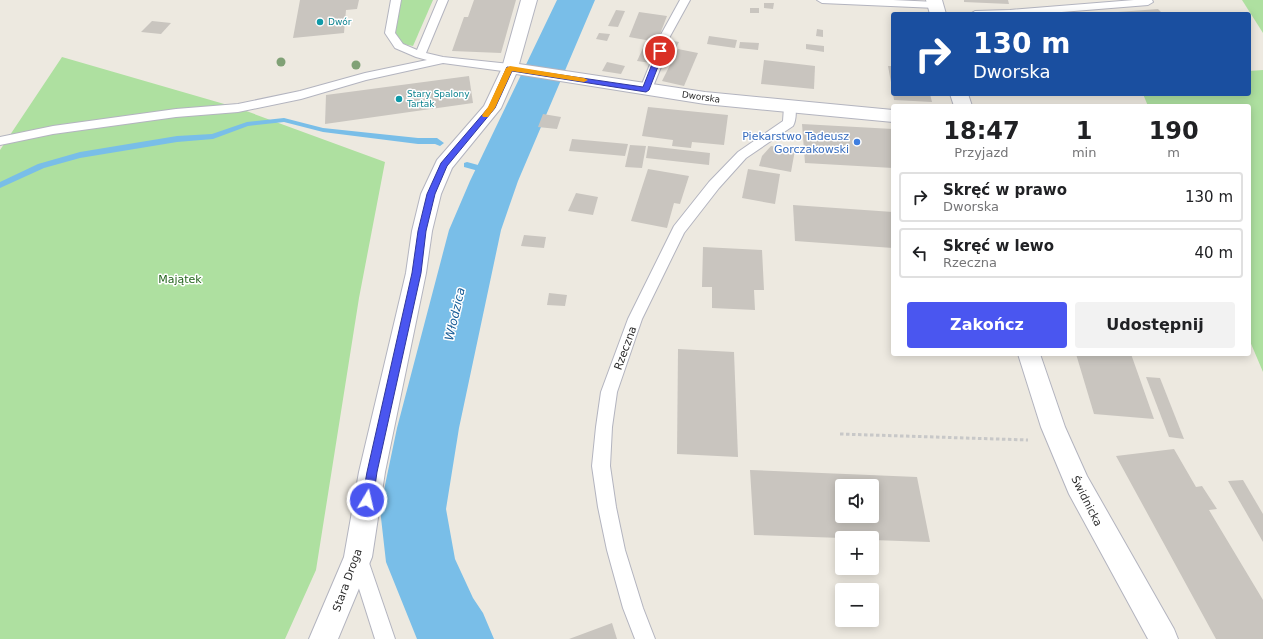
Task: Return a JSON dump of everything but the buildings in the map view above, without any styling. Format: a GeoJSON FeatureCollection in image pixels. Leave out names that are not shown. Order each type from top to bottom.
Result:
{"type":"FeatureCollection","features":[{"type":"Feature","properties":{"kind":"street","name":"Stara Droga"},"geometry":{"type":"LineString","coordinates":[[323,639],[336,612],[358,557],[372,472],[416,273],[422,231],[431,194],[444,165],[492,108],[517,69],[528,0]]}},
{"type":"Feature","properties":{"kind":"street","name":"Dworska"},"geometry":{"type":"LineString","coordinates":[[517,69],[705,98],[891,116]]}},
{"type":"Feature","properties":{"kind":"street","name":"Świdnicka"},"geometry":{"type":"LineString","coordinates":[[1030,356],[1059,440],[1078,485],[1152,620],[1164,639]]}},
{"type":"Feature","properties":{"kind":"lane"},"geometry":{"type":"LineString","coordinates":[[396,0],[390,33],[399,46],[420,55],[443,60],[517,69]]}},
{"type":"Feature","properties":{"kind":"lane"},"geometry":{"type":"LineString","coordinates":[[420,55],[443,0]]}},
{"type":"Feature","properties":{"kind":"lane"},"geometry":{"type":"LineString","coordinates":[[646,90],[657,62],[663,40],[685,0]]}},
{"type":"Feature","properties":{"kind":"lane"},"geometry":{"type":"LineString","coordinates":[[822,0],[936,6]]}},
{"type":"Feature","properties":{"kind":"lane"},"geometry":{"type":"LineString","coordinates":[[1023,12],[1148,2]]}},
{"type":"Feature","properties":{"kind":"lane"},"geometry":{"type":"LineString","coordinates":[[0,141],[53,130],[168,114],[238,108],[301,95],[365,77],[443,60]]}},
{"type":"Feature","properties":{"kind":"lane","name":"Rzeczna"},"geometry":{"type":"LineString","coordinates":[[644,639],[616,550],[606,507],[601,466],[604,427],[610,392],[635,319],[679,230],[714,184],[742,155],[789,123],[790,107]]}},
{"type":"Feature","properties":{"kind":"lane"},"geometry":{"type":"LineString","coordinates":[[358,557],[385,639]]}},
{"type":"Feature","properties":{"kind":"path"},"geometry":{"type":"LineString","coordinates":[[840,434],[1059,440]]}},
{"type":"Feature","properties":{"kind":"green space"},"geometry":{"type":"Polygon","coordinates":[[[396,0],[433,0],[413,46],[397,43],[390,33],[396,0]]]}},
{"type":"Feature","properties":{"kind":"green space"},"geometry":{"type":"Polygon","coordinates":[[[1242,0],[1263,0],[1263,33],[1251,12],[1242,0]]]}},
{"type":"Feature","properties":{"kind":"green space","name":"Majątek"},"geometry":{"type":"Polygon","coordinates":[[[62,57],[238,108],[385,162],[359,298],[316,570],[285,639],[0,639],[0,150],[62,57]]]}},
{"type":"Feature","properties":{"kind":"green space"},"geometry":{"type":"Polygon","coordinates":[[[1263,70],[1263,372],[1251,344],[1251,104],[1147,104],[1144,96],[1251,96],[1251,71],[1263,70]]]}},
{"type":"Feature","properties":{"kind":"waterway","name":"Włodzica"},"geometry":{"type":"LineString","coordinates":[[457,639],[447,624],[421,562],[413,509],[428,428],[475,230],[494,181],[576,0]]}},
{"type":"Feature","properties":{"kind":"waterway"},"geometry":{"type":"LineString","coordinates":[[0,185],[41,166],[80,155],[177,139],[213,136],[247,124],[284,120],[323,130],[418,141],[437,141],[440,143]]}},
{"type":"Feature","properties":{"kind":"waterway"},"geometry":{"type":"LineString","coordinates":[[467,165],[497,173]]}},
{"type":"Feature","properties":{"kind":"slow traffic"},"geometry":{"type":"LineString","coordinates":[[486,115],[492,108],[510,68],[584,80]]}},
{"type":"Feature","properties":{"kind":"place","name":"Dwór"},"geometry":{"type":"Point","coordinates":[320,22]}},
{"type":"Feature","properties":{"kind":"place","name":"Stary Spalony Tartak"},"geometry":{"type":"Point","coordinates":[399,99]}},
{"type":"Feature","properties":{"kind":"place","name":"Piekarstwo Tadeusz Gorczakowski"},"geometry":{"type":"Point","coordinates":[857,142]}},
{"type":"Feature","properties":{"kind":"route"},"geometry":{"type":"LineString","coordinates":[[367,500],[416,273],[422,231],[431,194],[444,165],[492,108],[510,68],[646,90],[660,51]]}}]}
